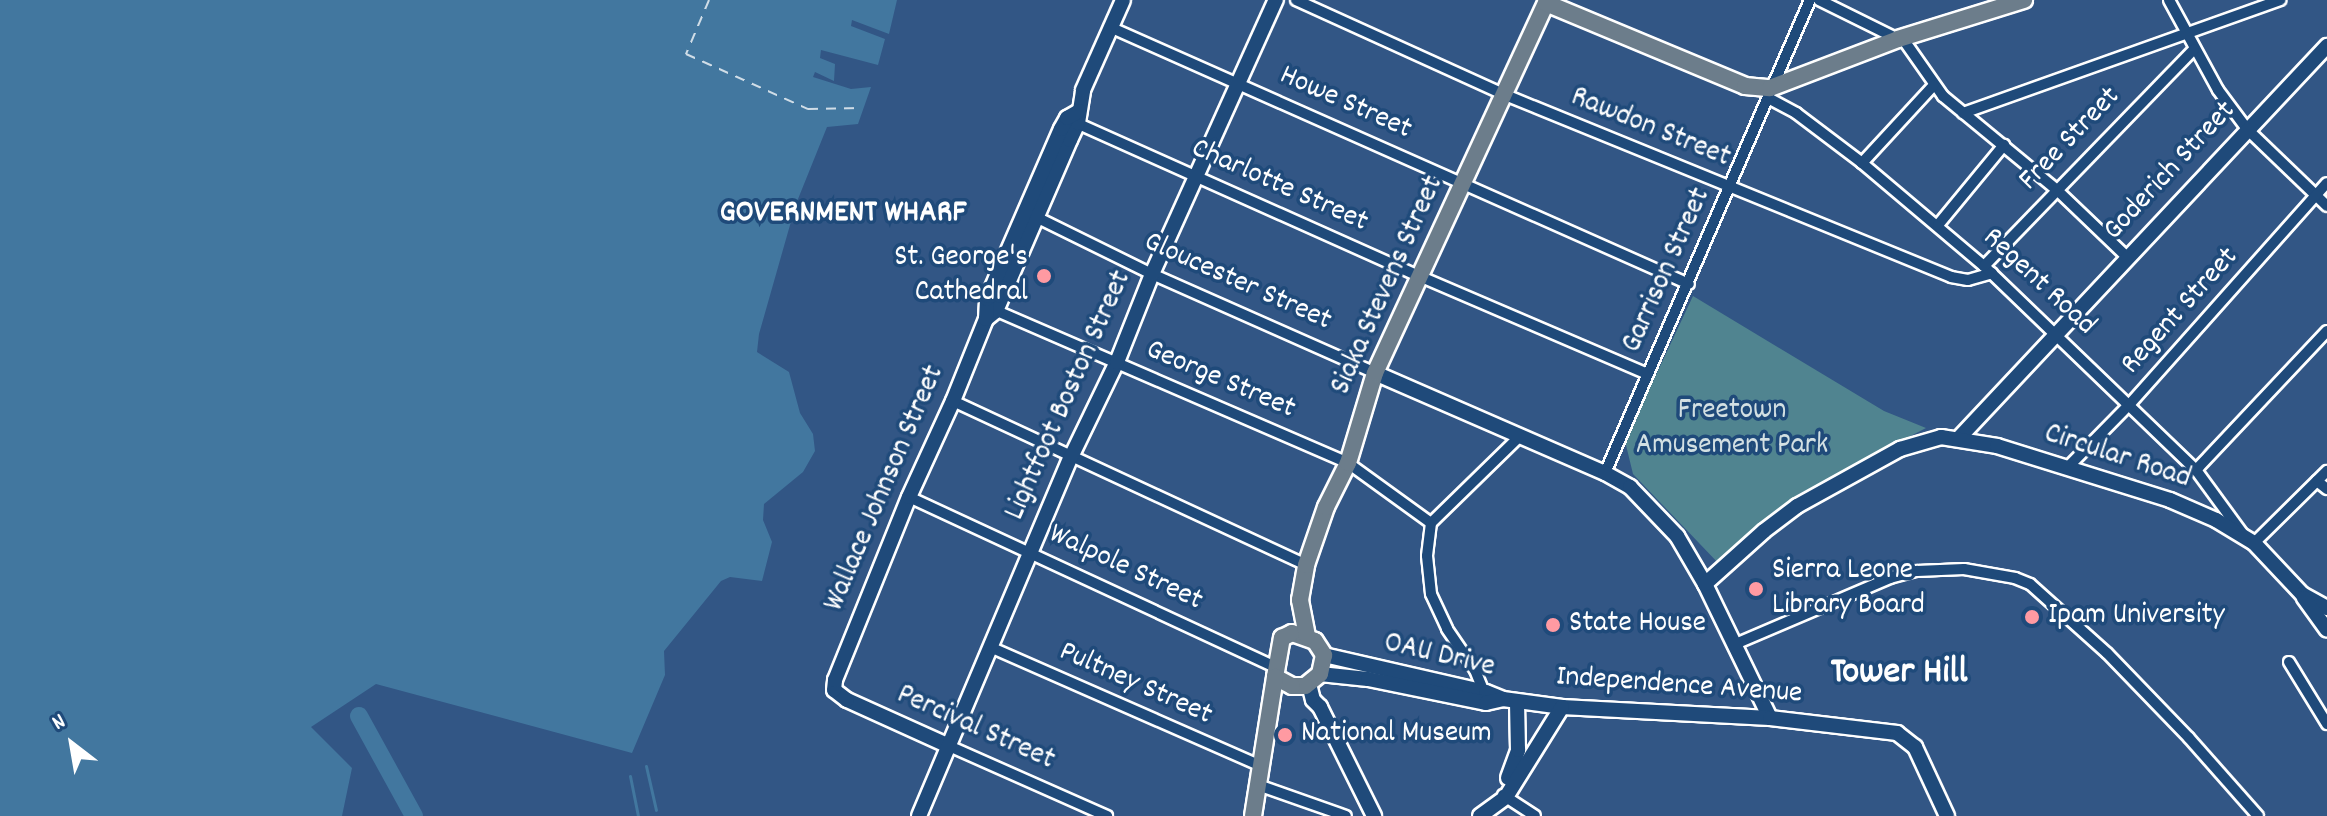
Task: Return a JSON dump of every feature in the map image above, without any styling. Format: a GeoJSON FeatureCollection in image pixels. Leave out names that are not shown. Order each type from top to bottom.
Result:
{"type":"FeatureCollection","features":[{"type":"Feature","properties":{"kind":"main road","name":"Wallace Johnson Street"},"geometry":{"type":"LineString","coordinates":[[835,680],[909,497],[953,401],[1123,0]]}},
{"type":"Feature","properties":{"kind":"main road","name":"Lightfoot Boston Street"},"geometry":{"type":"LineString","coordinates":[[919,816],[1071,457],[1117,362],[1152,274],[1276,0]]}},
{"type":"Feature","properties":{"kind":"main road"},"geometry":{"type":"LineString","coordinates":[[1544,1],[1770,94],[1900,39],[2024,0]]}},
{"type":"Feature","properties":{"kind":"main road","name":"Siaka Stevens Street"},"geometry":{"type":"LineString","coordinates":[[1282,638],[1300,600],[1306,565],[1326,507],[1348,463],[1375,373],[1464,184],[1544,1]]}},
{"type":"Feature","properties":{"kind":"main road","name":"Goderich Street"},"geometry":{"type":"LineString","coordinates":[[1959,438],[2327,46]]}},
{"type":"Feature","properties":{"kind":"main road","name":"Gloucester Street"},"geometry":{"type":"LineString","coordinates":[[1375,373],[1518,438],[1605,473],[1630,487],[1677,536],[1705,584],[1770,718]]}},
{"type":"Feature","properties":{"kind":"main road","name":"Circular Road"},"geometry":{"type":"LineString","coordinates":[[1705,584],[1764,531],[1833,484],[1921,440],[1959,438],[1997,446],[2170,500],[2248,539]]}},
{"type":"Feature","properties":{"kind":"main road","name":"Regent Road"},"geometry":{"type":"LineString","coordinates":[[2248,539],[2302,594],[2327,608]]}},
{"type":"Feature","properties":{"kind":"main road"},"geometry":{"type":"LineString","coordinates":[[2302,594],[2327,630]]}},
{"type":"Feature","properties":{"kind":"main road","name":"Siaka Stevens Street"},"geometry":{"type":"LineString","coordinates":[[1300,600],[1307,636]]}},
{"type":"Feature","properties":{"kind":"main road"},"geometry":{"type":"LineString","coordinates":[[1253,816],[1267,719],[1282,638],[1292,633],[1307,636],[1321,646],[1324,655],[1306,683],[1267,719]]}},
{"type":"Feature","properties":{"kind":"main road","name":"OAU Drive"},"geometry":{"type":"LineString","coordinates":[[1324,655],[1486,697]]}},
{"type":"Feature","properties":{"kind":"main road"},"geometry":{"type":"LineString","coordinates":[[1276,672],[1306,683]]}},
{"type":"Feature","properties":{"kind":"main road","name":"OAU Drive"},"geometry":{"type":"LineString","coordinates":[[1306,683],[1368,679],[1510,700]]}},
{"type":"Feature","properties":{"kind":"main road","name":"Percival Street"},"geometry":{"type":"LineString","coordinates":[[835,680],[834,690],[847,700],[949,746]]}},
{"type":"Feature","properties":{"kind":"main road"},"geometry":{"type":"LineString","coordinates":[[1306,683],[1305,702],[1320,707],[1374,816]]}},
{"type":"Feature","properties":{"kind":"main road"},"geometry":{"type":"LineString","coordinates":[[1503,797],[1518,750],[1510,700]]}},
{"type":"Feature","properties":{"kind":"main road","name":"Independence Avenue"},"geometry":{"type":"LineString","coordinates":[[1510,700],[1562,707],[1770,718],[1897,733],[1915,747],[1947,816]]}},
{"type":"Feature","properties":{"kind":"main road"},"geometry":{"type":"LineString","coordinates":[[1480,816],[1503,797],[1562,707]]}},
{"type":"Feature","properties":{"kind":"street","name":"Rawdon Street"},"geometry":{"type":"LineString","coordinates":[[1296,0],[1503,94],[1951,277],[1968,280],[1988,270]]}},
{"type":"Feature","properties":{"kind":"street","name":"Garrison Street"},"geometry":{"type":"LineString","coordinates":[[1605,473],[1810,0]]}},
{"type":"Feature","properties":{"kind":"street"},"geometry":{"type":"LineString","coordinates":[[1819,0],[1900,39],[1933,86],[2057,190],[2127,257]]}},
{"type":"Feature","properties":{"kind":"street"},"geometry":{"type":"LineString","coordinates":[[2169,0],[2194,49],[2247,129],[2327,206]]}},
{"type":"Feature","properties":{"kind":"street"},"geometry":{"type":"LineString","coordinates":[[1963,113],[2281,0]]}},
{"type":"Feature","properties":{"kind":"street","name":"Howe Street"},"geometry":{"type":"LineString","coordinates":[[1112,28],[1689,284]]}},
{"type":"Feature","properties":{"kind":"street","name":"Free Street"},"geometry":{"type":"LineString","coordinates":[[1988,270],[2057,190],[2194,49]]}},
{"type":"Feature","properties":{"kind":"street"},"geometry":{"type":"LineString","coordinates":[[1862,163],[1933,86]]}},
{"type":"Feature","properties":{"kind":"street","name":"Regent Road"},"geometry":{"type":"LineString","coordinates":[[1770,94],[1862,163],[1988,270],[2196,470],[2248,539]]}},
{"type":"Feature","properties":{"kind":"street","name":"Charlotte Street"},"geometry":{"type":"LineString","coordinates":[[1074,117],[1197,177],[1648,374]]}},
{"type":"Feature","properties":{"kind":"street"},"geometry":{"type":"LineString","coordinates":[[1938,225],[2004,145]]}},
{"type":"Feature","properties":{"kind":"street","name":"Regent Street"},"geometry":{"type":"LineString","coordinates":[[2066,469],[2129,405],[2327,183]]}},
{"type":"Feature","properties":{"kind":"street","name":"Gloucester Street"},"geometry":{"type":"LineString","coordinates":[[1032,215],[1152,274],[1375,373]]}},
{"type":"Feature","properties":{"kind":"street","name":"George Street"},"geometry":{"type":"LineString","coordinates":[[989,312],[1117,362],[1348,463],[1431,523]]}},
{"type":"Feature","properties":{"kind":"street"},"geometry":{"type":"LineString","coordinates":[[2196,470],[2327,331]]}},
{"type":"Feature","properties":{"kind":"street"},"geometry":{"type":"LineString","coordinates":[[953,401],[1306,565]]}},
{"type":"Feature","properties":{"kind":"street"},"geometry":{"type":"LineString","coordinates":[[1486,697],[1436,609],[1431,594],[1427,556],[1431,523],[1518,438]]}},
{"type":"Feature","properties":{"kind":"street"},"geometry":{"type":"LineString","coordinates":[[2248,539],[2327,471]]}},
{"type":"Feature","properties":{"kind":"street"},"geometry":{"type":"LineString","coordinates":[[2317,481],[2327,489]]}},
{"type":"Feature","properties":{"kind":"street","name":"Walpole Street"},"geometry":{"type":"LineString","coordinates":[[909,497],[1031,551],[1276,672]]}},
{"type":"Feature","properties":{"kind":"street"},"geometry":{"type":"LineString","coordinates":[[1733,645],[1890,578],[1917,571],[1964,569],[2015,578],[2030,584],[2107,653],[2258,816]]}},
{"type":"Feature","properties":{"kind":"street","name":"Pultney Street"},"geometry":{"type":"LineString","coordinates":[[990,647],[1261,766]]}},
{"type":"Feature","properties":{"kind":"street"},"geometry":{"type":"LineString","coordinates":[[2289,662],[2327,724]]}},
{"type":"Feature","properties":{"kind":"street","name":"Percival Street"},"geometry":{"type":"LineString","coordinates":[[949,746],[1107,816]]}},
{"type":"Feature","properties":{"kind":"street"},"geometry":{"type":"LineString","coordinates":[[1258,785],[1346,816]]}},
{"type":"Feature","properties":{"kind":"street"},"geometry":{"type":"LineString","coordinates":[[1503,797],[1535,816]]}},
{"type":"Feature","properties":{"kind":"green space","name":"Freetown Amusement Park"},"geometry":{"type":"Polygon","coordinates":[[[1693,296],[1884,411],[1926,428],[1799,494],[1752,532],[1721,566],[1633,474],[1625,441],[1693,296]]]}},
{"type":"Feature","properties":{"kind":"water"},"geometry":{"type":"Polygon","coordinates":[[[0,0],[897,0],[889,34],[852,20],[851,26],[885,39],[878,65],[821,50],[820,58],[835,64],[834,81],[815,72],[813,77],[851,89],[871,87],[858,124],[827,127],[796,204],[759,334],[757,352],[789,372],[800,413],[813,434],[815,451],[803,472],[764,504],[763,520],[772,542],[762,581],[730,577],[721,581],[664,651],[665,675],[632,753],[376,684],[311,727],[352,768],[342,816],[0,816],[0,0]]]}},
{"type":"Feature","properties":{"kind":"waterway"},"geometry":{"type":"LineString","coordinates":[[359,716],[414,816]]}},
{"type":"Feature","properties":{"kind":"waterway"},"geometry":{"type":"LineString","coordinates":[[646,766],[656,810]]}},
{"type":"Feature","properties":{"kind":"waterway"},"geometry":{"type":"LineString","coordinates":[[630,776],[638,816]]}},
{"type":"Feature","properties":{"kind":"ferry route"},"geometry":{"type":"LineString","coordinates":[[709,0],[686,54],[808,109],[862,108]]}},
{"type":"Feature","properties":{"kind":"place","name":"St. George's Cathedral"},"geometry":{"type":"Point","coordinates":[1044,276]}},
{"type":"Feature","properties":{"kind":"place","name":"Sierra Leone Library Board"},"geometry":{"type":"Point","coordinates":[1756,589]}},
{"type":"Feature","properties":{"kind":"place","name":"Ipam University"},"geometry":{"type":"Point","coordinates":[2032,617]}},
{"type":"Feature","properties":{"kind":"place","name":"State House"},"geometry":{"type":"Point","coordinates":[1553,625]}},
{"type":"Feature","properties":{"kind":"place","name":"National Museum"},"geometry":{"type":"Point","coordinates":[1285,735]}},
{"type":"Feature","properties":{"kind":"district","name":"GOVERNMENT WHARF"},"geometry":{"type":"Point","coordinates":[843,214]}},
{"type":"Feature","properties":{"kind":"district","name":"Tower Hill"},"geometry":{"type":"Point","coordinates":[1899,674]}}]}
